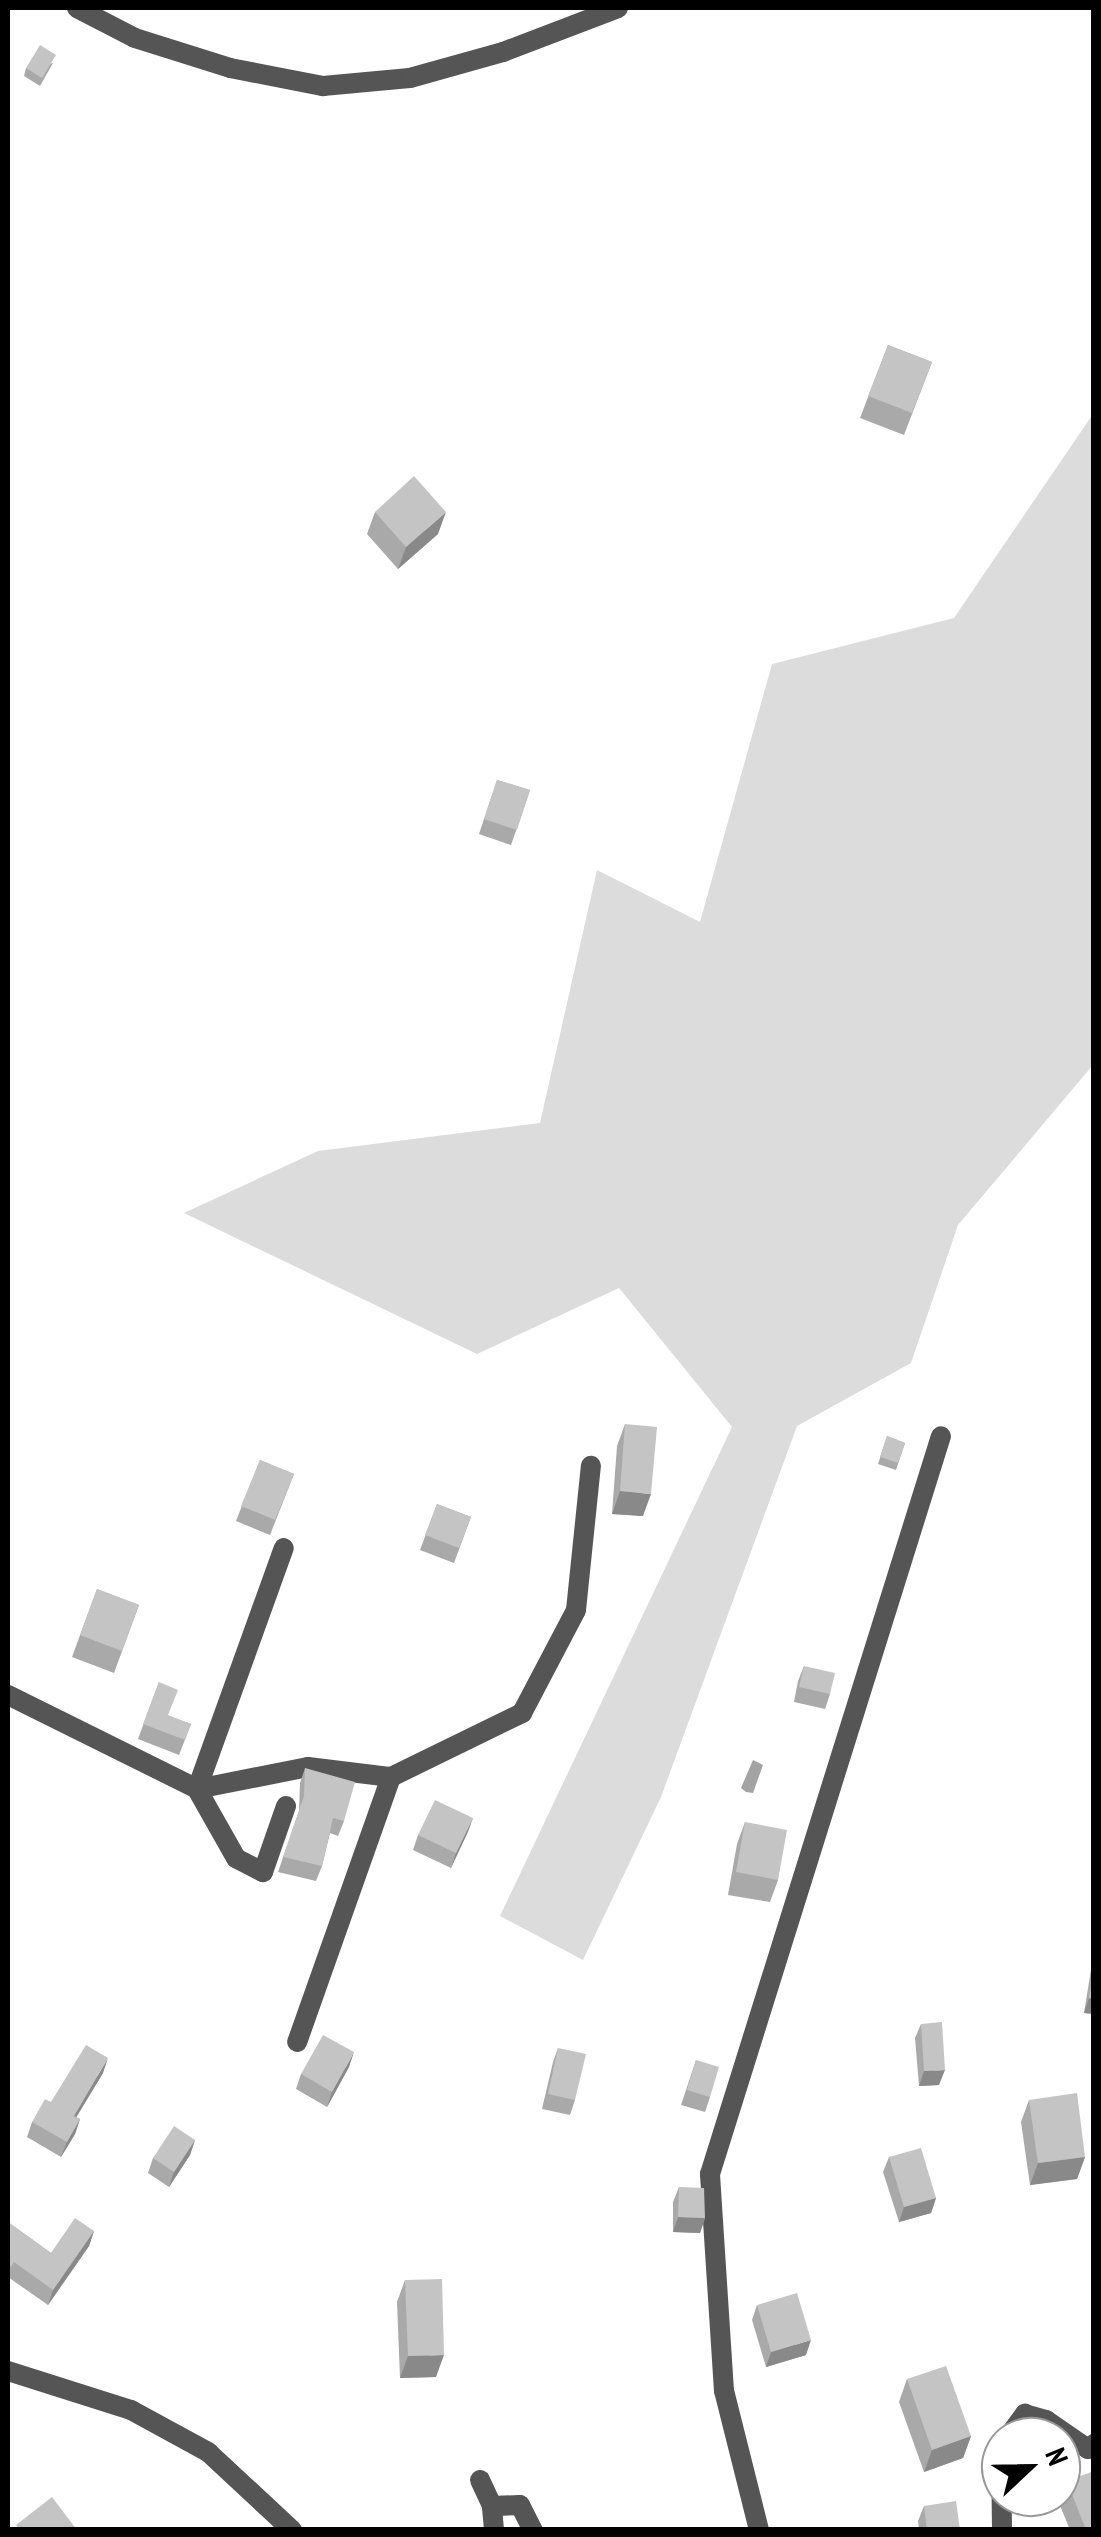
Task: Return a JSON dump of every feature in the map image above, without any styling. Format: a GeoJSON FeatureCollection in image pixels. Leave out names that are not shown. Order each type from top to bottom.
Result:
{"type":"FeatureCollection","features":[{"type":"Feature","properties":{"kind":"street"},"geometry":{"type":"LineString","coordinates":[[76,8],[135,38],[230,68],[323,86],[410,78],[504,52],[618,8]]}},
{"type":"Feature","properties":{"kind":"street"},"geometry":{"type":"LineString","coordinates":[[759,2530],[724,2391],[710,2174],[941,1436]]}},
{"type":"Feature","properties":{"kind":"street"},"geometry":{"type":"LineString","coordinates":[[197,1788],[308,1767],[391,1777],[522,1713],[576,1610],[591,1466]]}},
{"type":"Feature","properties":{"kind":"street"},"geometry":{"type":"LineString","coordinates":[[197,1788],[284,1548]]}},
{"type":"Feature","properties":{"kind":"street"},"geometry":{"type":"LineString","coordinates":[[8,1695],[197,1788],[236,1858],[262,1872],[286,1806]]}},
{"type":"Feature","properties":{"kind":"street"},"geometry":{"type":"LineString","coordinates":[[297,2042],[391,1777]]}},
{"type":"Feature","properties":{"kind":"street"},"geometry":{"type":"LineString","coordinates":[[8,2371],[132,2410],[208,2452],[292,2530]]}},
{"type":"Feature","properties":{"kind":"street"},"geometry":{"type":"LineString","coordinates":[[480,2480],[492,2506],[494,2530]]}},
{"type":"Feature","properties":{"kind":"street"},"geometry":{"type":"LineString","coordinates":[[492,2506],[520,2505],[533,2530]]}},
{"type":"Feature","properties":{"kind":"shaded area"},"geometry":{"type":"Polygon","coordinates":[[[1093,414],[1093,1065],[958,1225],[911,1363],[797,1426],[661,1797],[583,1960],[500,1916],[732,1427],[619,1288],[477,1354],[184,1213],[318,1151],[540,1123],[597,870],[700,922],[772,664],[954,618],[1093,414]]]}},
{"type":"Feature","properties":{"kind":"shaded area"},"geometry":{"type":"Polygon","coordinates":[[[753,1760],[763,1765],[753,1793],[741,1788],[753,1760]]]}},
{"type":"Feature","properties":{"kind":"building"},"geometry":{"type":"Polygon","coordinates":[[[40,45],[56,55],[42,78],[26,68],[40,45]]]}},
{"type":"Feature","properties":{"kind":"building"},"geometry":{"type":"Polygon","coordinates":[[[888,345],[932,362],[912,413],[868,396],[888,345]]]}},
{"type":"Feature","properties":{"kind":"building"},"geometry":{"type":"Polygon","coordinates":[[[414,476],[446,512],[406,547],[375,512],[414,476]]]}},
{"type":"Feature","properties":{"kind":"building"},"geometry":{"type":"Polygon","coordinates":[[[497,780],[530,790],[517,830],[484,819],[497,780]]]}},
{"type":"Feature","properties":{"kind":"building"},"geometry":{"type":"Polygon","coordinates":[[[625,1424],[657,1427],[651,1494],[620,1491],[625,1424]]]}},
{"type":"Feature","properties":{"kind":"building"},"geometry":{"type":"Polygon","coordinates":[[[887,1436],[905,1443],[898,1463],[880,1457],[887,1436]]]}},
{"type":"Feature","properties":{"kind":"building"},"geometry":{"type":"Polygon","coordinates":[[[260,1460],[294,1474],[275,1520],[241,1506],[260,1460]]]}},
{"type":"Feature","properties":{"kind":"building"},"geometry":{"type":"Polygon","coordinates":[[[437,1504],[471,1517],[459,1548],[425,1535],[437,1504]]]}},
{"type":"Feature","properties":{"kind":"building"},"geometry":{"type":"Polygon","coordinates":[[[97,1589],[139,1605],[122,1651],[80,1635],[97,1589]]]}},
{"type":"Feature","properties":{"kind":"building"},"geometry":{"type":"Polygon","coordinates":[[[804,1666],[835,1673],[830,1694],[799,1687],[804,1666]]]}},
{"type":"Feature","properties":{"kind":"building"},"geometry":{"type":"Polygon","coordinates":[[[159,1682],[178,1690],[168,1715],[191,1724],[185,1740],[143,1724],[159,1682]]]}},
{"type":"Feature","properties":{"kind":"building"},"geometry":{"type":"Polygon","coordinates":[[[305,1768],[355,1782],[344,1821],[333,1818],[322,1866],[283,1857],[304,1796],[305,1768]]]}},
{"type":"Feature","properties":{"kind":"building"},"geometry":{"type":"Polygon","coordinates":[[[435,1800],[473,1818],[456,1853],[418,1835],[435,1800]]]}},
{"type":"Feature","properties":{"kind":"building"},"geometry":{"type":"Polygon","coordinates":[[[745,1822],[787,1830],[778,1880],[736,1872],[745,1822]]]}},
{"type":"Feature","properties":{"kind":"building"},"geometry":{"type":"Polygon","coordinates":[[[1094,1969],[1094,1999],[1089,1998],[1094,1969]]]}},
{"type":"Feature","properties":{"kind":"building"},"geometry":{"type":"Polygon","coordinates":[[[942,2022],[945,2070],[924,2071],[921,2024],[942,2022]]]}},
{"type":"Feature","properties":{"kind":"building"},"geometry":{"type":"Polygon","coordinates":[[[323,2035],[354,2052],[332,2092],[301,2074],[323,2035]]]}},
{"type":"Feature","properties":{"kind":"building"},"geometry":{"type":"Polygon","coordinates":[[[86,2045],[108,2058],[74,2116],[80,2119],[67,2142],[32,2122],[45,2099],[51,2102],[86,2045]]]}},
{"type":"Feature","properties":{"kind":"building"},"geometry":{"type":"Polygon","coordinates":[[[558,2048],[586,2054],[575,2100],[548,2094],[558,2048]]]}},
{"type":"Feature","properties":{"kind":"building"},"geometry":{"type":"Polygon","coordinates":[[[696,2060],[719,2067],[710,2097],[687,2090],[696,2060]]]}},
{"type":"Feature","properties":{"kind":"building"},"geometry":{"type":"Polygon","coordinates":[[[1077,2093],[1085,2157],[1038,2163],[1029,2100],[1077,2093]]]}},
{"type":"Feature","properties":{"kind":"building"},"geometry":{"type":"Polygon","coordinates":[[[174,2126],[195,2140],[174,2172],[153,2158],[174,2126]]]}},
{"type":"Feature","properties":{"kind":"building"},"geometry":{"type":"Polygon","coordinates":[[[921,2148],[936,2198],[904,2207],[889,2157],[921,2148]]]}},
{"type":"Feature","properties":{"kind":"building"},"geometry":{"type":"Polygon","coordinates":[[[679,2187],[704,2188],[705,2218],[678,2217],[679,2187]]]}},
{"type":"Feature","properties":{"kind":"building"},"geometry":{"type":"Polygon","coordinates":[[[75,2218],[94,2231],[53,2290],[14,2262],[8,2271],[8,2222],[51,2253],[75,2218]]]}},
{"type":"Feature","properties":{"kind":"building"},"geometry":{"type":"Polygon","coordinates":[[[442,2279],[444,2355],[408,2356],[405,2280],[442,2279]]]}},
{"type":"Feature","properties":{"kind":"building"},"geometry":{"type":"Polygon","coordinates":[[[797,2293],[811,2340],[771,2352],[757,2305],[797,2293]]]}},
{"type":"Feature","properties":{"kind":"building"},"geometry":{"type":"Polygon","coordinates":[[[946,2366],[971,2436],[932,2450],[907,2379],[946,2366]]]}},
{"type":"Feature","properties":{"kind":"building"},"geometry":{"type":"Polygon","coordinates":[[[1094,2471],[1094,2529],[1086,2530],[1081,2517],[1081,2476],[1094,2471]]]}},
{"type":"Feature","properties":{"kind":"building"},"geometry":{"type":"Polygon","coordinates":[[[52,2497],[77,2530],[20,2530],[16,2525],[52,2497]]]}},
{"type":"Feature","properties":{"kind":"building"},"geometry":{"type":"Polygon","coordinates":[[[956,2501],[960,2530],[927,2530],[924,2506],[956,2501]]]}}]}
